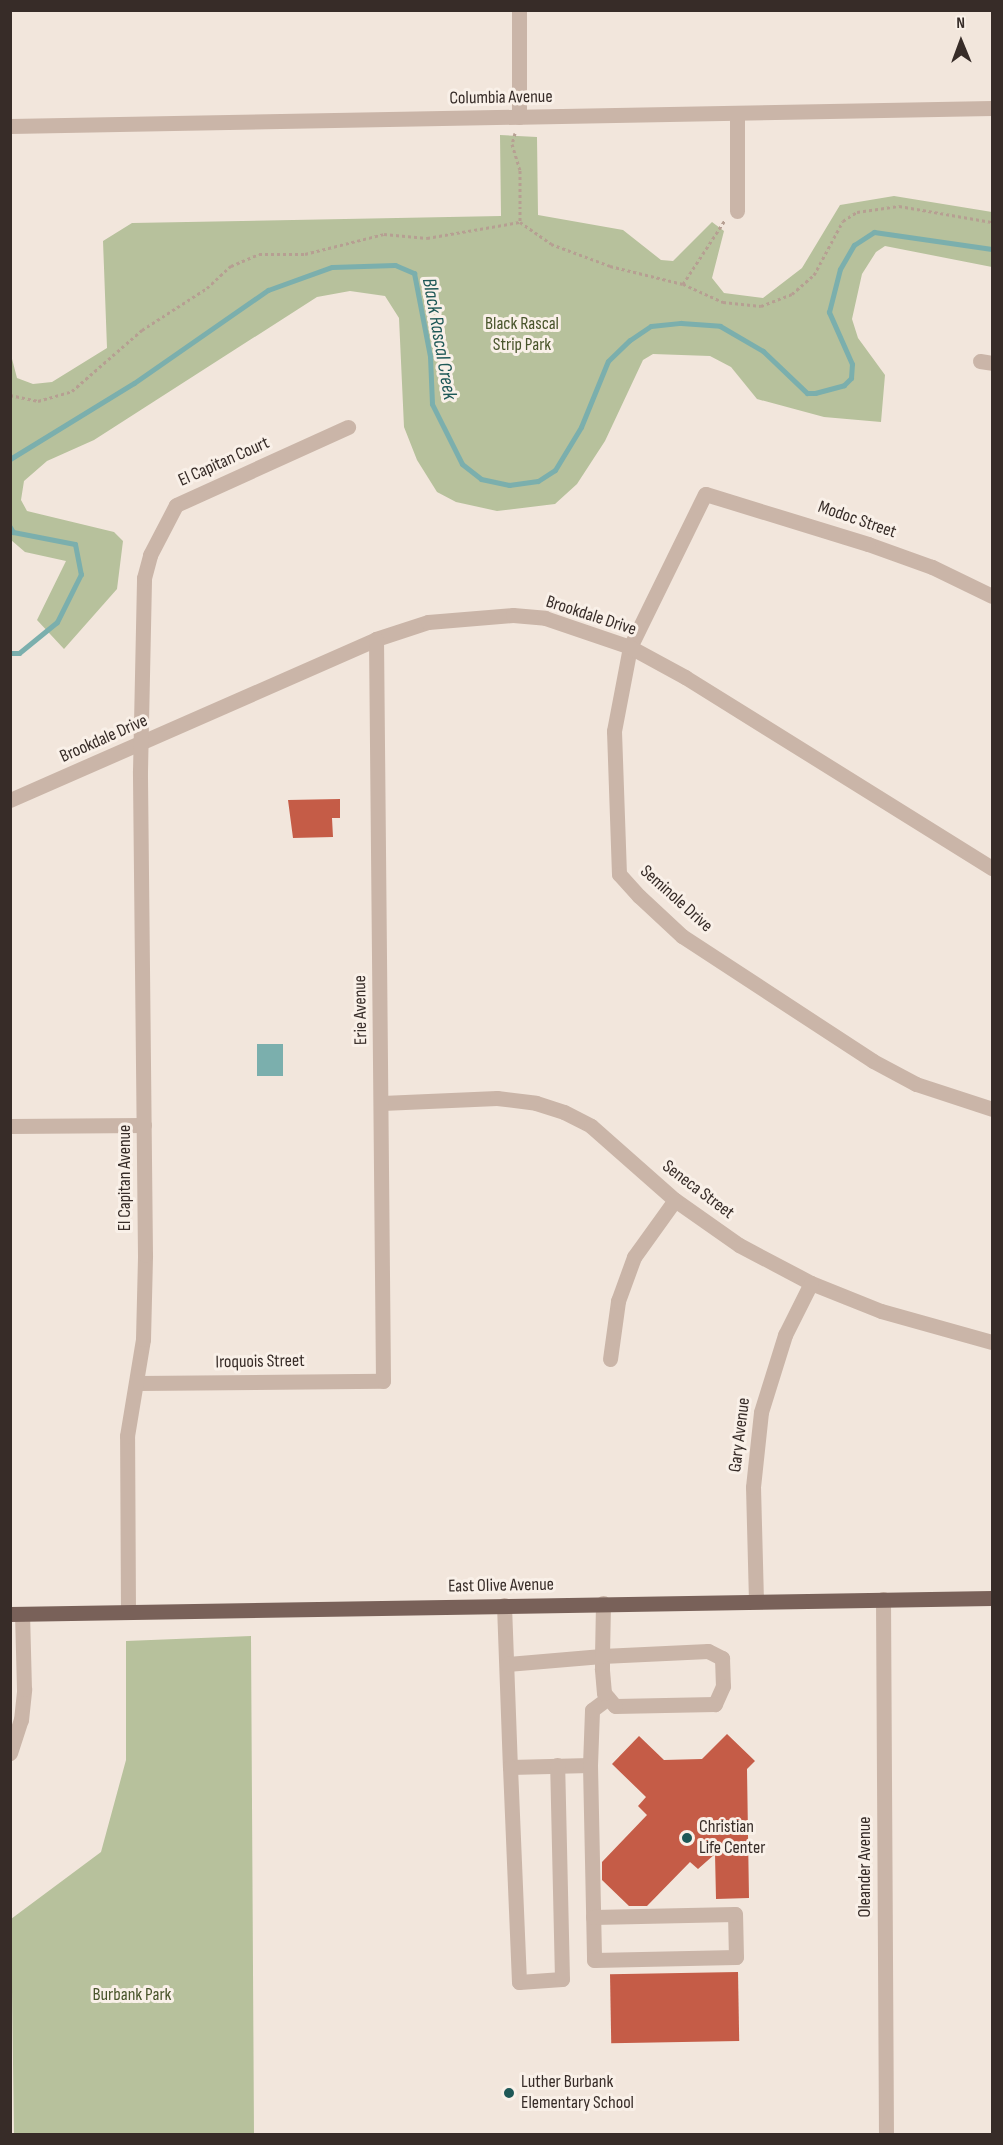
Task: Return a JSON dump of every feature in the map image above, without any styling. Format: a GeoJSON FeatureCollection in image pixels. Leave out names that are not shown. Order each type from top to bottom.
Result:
{"type":"FeatureCollection","features":[{"type":"Feature","properties":{"kind":"main road","name":"East Olive Avenue"},"geometry":{"type":"LineString","coordinates":[[16,1614],[993,1598]]}},
{"type":"Feature","properties":{"kind":"street"},"geometry":{"type":"LineString","coordinates":[[519,10],[519,117]]}},
{"type":"Feature","properties":{"kind":"street","name":"Columbia Avenue"},"geometry":{"type":"LineString","coordinates":[[10,126],[993,108]]}},
{"type":"Feature","properties":{"kind":"street"},"geometry":{"type":"LineString","coordinates":[[737,113],[737,211]]}},
{"type":"Feature","properties":{"kind":"street","name":"El Capitan Court"},"geometry":{"type":"LineString","coordinates":[[141,743],[144,578],[150,555],[176,505],[348,428]]}},
{"type":"Feature","properties":{"kind":"street","name":"Modoc Street"},"geometry":{"type":"LineString","coordinates":[[705,494],[868,544],[932,567],[993,596]]}},
{"type":"Feature","properties":{"kind":"street","name":"Seminole Drive"},"geometry":{"type":"LineString","coordinates":[[705,494],[630,647],[614,731],[619,874],[682,936],[873,1061],[916,1084],[993,1109]]}},
{"type":"Feature","properties":{"kind":"street","name":"Brookdale Drive"},"geometry":{"type":"LineString","coordinates":[[10,800],[375,639],[428,622],[513,615],[545,618],[630,647],[685,677],[993,868]]}},
{"type":"Feature","properties":{"kind":"street","name":"Erie Avenue"},"geometry":{"type":"LineString","coordinates":[[375,639],[382,1103],[383,1381]]}},
{"type":"Feature","properties":{"kind":"street","name":"El Capitan Avenue"},"geometry":{"type":"LineString","coordinates":[[128,1612],[127,1436],[138,1383],[144,1303],[141,743]]}},
{"type":"Feature","properties":{"kind":"street","name":"Seneca Street"},"geometry":{"type":"LineString","coordinates":[[382,1103],[497,1098],[536,1103],[564,1112],[614,1144],[675,1200],[739,1245],[811,1282],[881,1311],[993,1342]]}},
{"type":"Feature","properties":{"kind":"street"},"geometry":{"type":"LineString","coordinates":[[10,1126],[144,1125]]}},
{"type":"Feature","properties":{"kind":"street"},"geometry":{"type":"LineString","coordinates":[[610,1359],[615,1312],[630,1268],[652,1227],[675,1200]]}},
{"type":"Feature","properties":{"kind":"street","name":"Gary Avenue"},"geometry":{"type":"LineString","coordinates":[[756,1601],[753,1487],[760,1412],[785,1335],[811,1282]]}},
{"type":"Feature","properties":{"kind":"street","name":"Iroquois Street"},"geometry":{"type":"LineString","coordinates":[[138,1383],[383,1381]]}},
{"type":"Feature","properties":{"kind":"street","name":"Oleander Avenue"},"geometry":{"type":"LineString","coordinates":[[883,1599],[886,2134]]}},
{"type":"Feature","properties":{"kind":"street"},"geometry":{"type":"LineString","coordinates":[[507,1664],[602,1656],[708,1651],[722,1658],[723,1686],[714,1704],[615,1706],[604,1693],[602,1656],[603,1604]]}},
{"type":"Feature","properties":{"kind":"street"},"geometry":{"type":"LineString","coordinates":[[504,1605],[519,1982],[562,1979],[557,1765]]}},
{"type":"Feature","properties":{"kind":"street"},"geometry":{"type":"LineString","coordinates":[[10,1753],[21,1720],[24,1689],[16,1614]]}},
{"type":"Feature","properties":{"kind":"street"},"geometry":{"type":"LineString","coordinates":[[593,1917],[735,1914],[736,1957],[594,1960],[593,1917],[590,1765],[592,1710],[608,1698]]}},
{"type":"Feature","properties":{"kind":"street"},"geometry":{"type":"LineString","coordinates":[[510,1767],[590,1765]]}},
{"type":"Feature","properties":{"kind":"path"},"geometry":{"type":"LineString","coordinates":[[519,117],[512,144],[520,170],[520,222]]}},
{"type":"Feature","properties":{"kind":"path"},"geometry":{"type":"LineString","coordinates":[[10,395],[38,401],[72,391],[142,330],[207,288],[231,266],[259,254],[305,254],[384,234],[427,238],[520,222],[551,244],[610,266],[684,284],[744,307],[761,306],[792,294],[814,275],[843,221],[870,208],[899,206],[993,222]]}},
{"type":"Feature","properties":{"kind":"path"},"geometry":{"type":"LineString","coordinates":[[684,284],[721,224],[737,211]]}},
{"type":"Feature","properties":{"kind":"green space","name":"Black Rascal Strip Park"},"geometry":{"type":"Polygon","coordinates":[[[500,135],[537,137],[538,215],[623,230],[661,260],[673,261],[712,222],[724,231],[712,278],[724,293],[763,298],[802,268],[840,205],[894,196],[992,212],[992,267],[885,246],[876,252],[862,274],[852,319],[858,338],[885,375],[881,422],[824,417],[757,399],[731,367],[710,356],[653,354],[643,360],[605,441],[577,484],[555,504],[497,511],[456,502],[437,492],[417,460],[404,427],[399,318],[385,296],[350,291],[317,297],[94,440],[47,461],[24,481],[21,500],[27,511],[114,532],[123,541],[117,589],[64,649],[37,620],[66,561],[25,552],[11,540],[11,355],[17,378],[33,384],[52,382],[107,348],[103,241],[132,223],[501,216],[500,135]]]}},
{"type":"Feature","properties":{"kind":"green space","name":"Burbank Park"},"geometry":{"type":"Polygon","coordinates":[[[251,1636],[254,2134],[14,2134],[11,1919],[101,1852],[126,1760],[126,1641],[251,1636]]]}},
{"type":"Feature","properties":{"kind":"water"},"geometry":{"type":"Polygon","coordinates":[[[257,1044],[283,1044],[283,1076],[257,1076],[257,1044]]]}},
{"type":"Feature","properties":{"kind":"building"},"geometry":{"type":"Polygon","coordinates":[[[340,799],[340,818],[332,818],[333,837],[293,838],[288,800],[340,799]]]}},
{"type":"Feature","properties":{"kind":"building","name":"Christian Life Center"},"geometry":{"type":"Polygon","coordinates":[[[727,1734],[755,1761],[747,1769],[749,1898],[716,1899],[715,1854],[698,1869],[690,1862],[647,1906],[629,1906],[602,1880],[602,1862],[647,1815],[638,1806],[646,1797],[612,1764],[639,1736],[664,1760],[702,1759],[727,1734]]]}},
{"type":"Feature","properties":{"kind":"building"},"geometry":{"type":"Polygon","coordinates":[[[738,1972],[739,2041],[611,2043],[610,1974],[738,1972]]]}},
{"type":"Feature","properties":{"kind":"waterway","name":"Black Rascal Creek"},"geometry":{"type":"LineString","coordinates":[[10,459],[134,383],[268,290],[332,267],[395,265],[414,273],[430,356],[432,404],[462,464],[481,479],[509,485],[538,481],[555,470],[581,427],[608,361],[630,340],[651,326],[681,323],[720,326],[763,351],[807,393],[815,393],[844,385],[851,378],[852,364],[829,312],[840,269],[854,245],[874,232],[992,249]]}},
{"type":"Feature","properties":{"kind":"waterway","name":"Black Rascal Creek"},"geometry":{"type":"LineString","coordinates":[[10,527],[13,532],[75,544],[81,574],[57,622],[19,653],[10,653]]}},
{"type":"Feature","properties":{"kind":"place","name":"Christian Life Center"},"geometry":{"type":"Point","coordinates":[687,1838]}},
{"type":"Feature","properties":{"kind":"place","name":"Luther Burbank Elementary School"},"geometry":{"type":"Point","coordinates":[509,2093]}}]}
